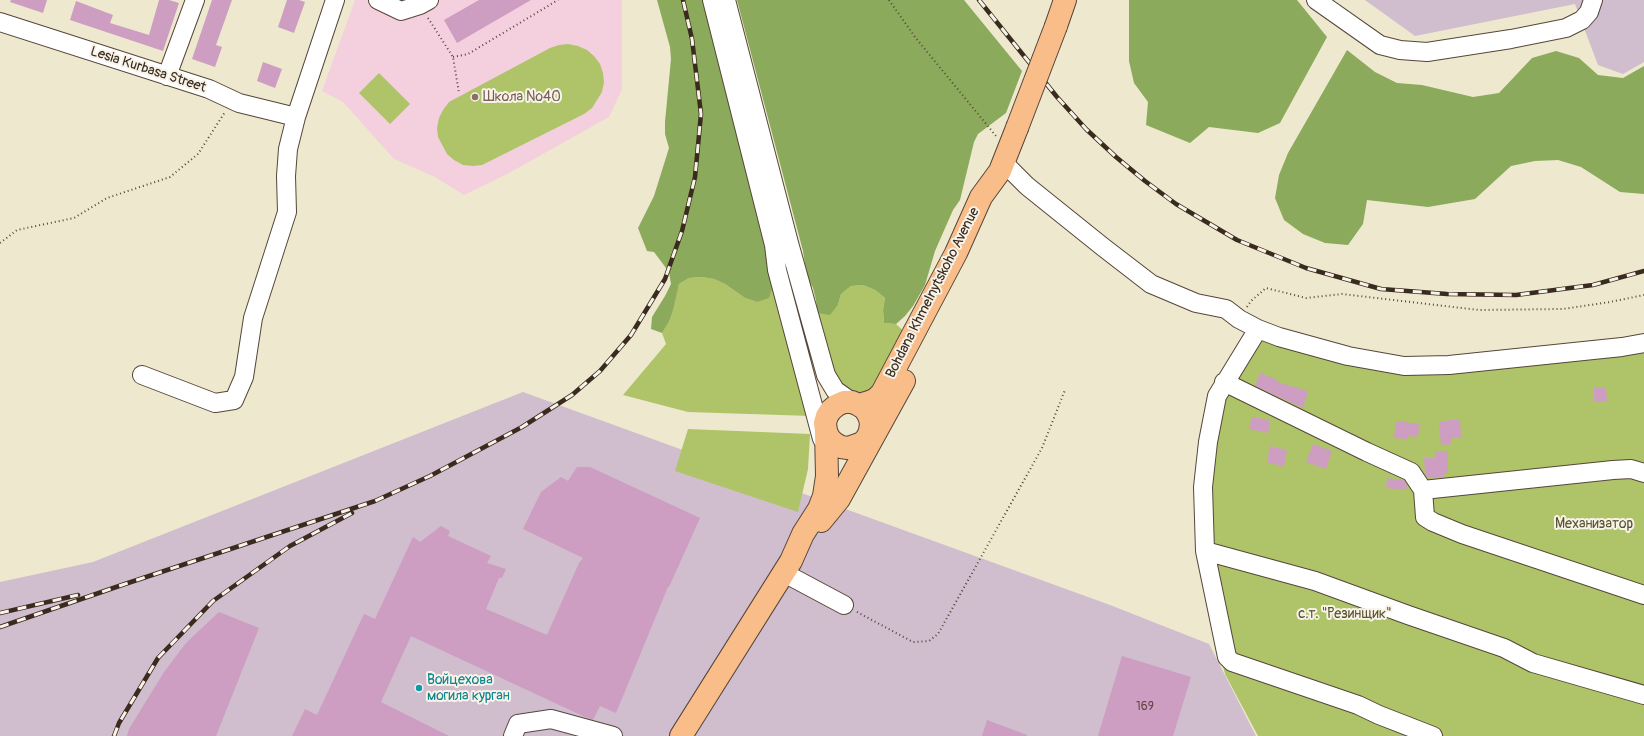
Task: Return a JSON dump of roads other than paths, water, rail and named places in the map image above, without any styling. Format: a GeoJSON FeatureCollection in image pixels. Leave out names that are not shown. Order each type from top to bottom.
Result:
{"type":"FeatureCollection","features":[{"type":"Feature","properties":{"kind":"main road","name":"Bohdana Khmelnytskoho Avenue"},"geometry":{"type":"LineString","coordinates":[[681,736],[788,567],[810,540],[929,334],[993,204],[1004,161],[1065,0]]}},
{"type":"Feature","properties":{"kind":"main road","name":"Bohdana Khmelnytskoho Avenue"},"geometry":{"type":"LineString","coordinates":[[788,567],[803,534],[819,509],[824,496],[827,476],[825,427],[827,416],[837,405],[844,402],[855,404],[876,399],[882,393],[956,253],[980,197],[1004,161]]}},
{"type":"Feature","properties":{"kind":"main road"},"geometry":{"type":"LineString","coordinates":[[825,427],[829,438],[834,443],[841,447],[848,448],[872,431],[869,416],[865,409],[855,404]]}},
{"type":"Feature","properties":{"kind":"main road","name":"Bohdana Khmelnytskoho Avenue"},"geometry":{"type":"LineString","coordinates":[[821,521],[838,499],[872,431]]}},
{"type":"Feature","properties":{"kind":"street"},"geometry":{"type":"LineString","coordinates":[[167,76],[195,0]]}},
{"type":"Feature","properties":{"kind":"street"},"geometry":{"type":"LineString","coordinates":[[142,375],[215,403],[234,400],[244,378],[253,318],[287,212],[286,176],[288,149],[296,117],[335,0]]}},
{"type":"Feature","properties":{"kind":"street"},"geometry":{"type":"LineString","coordinates":[[378,0],[401,11],[424,3]]}},
{"type":"Feature","properties":{"kind":"street"},"geometry":{"type":"LineString","coordinates":[[712,0],[774,245],[777,270],[824,444],[826,462]]}},
{"type":"Feature","properties":{"kind":"street"},"geometry":{"type":"LineString","coordinates":[[726,0],[789,243],[826,375],[835,390],[855,404]]}},
{"type":"Feature","properties":{"kind":"street"},"geometry":{"type":"LineString","coordinates":[[1316,0],[1380,45],[1400,50],[1427,52],[1511,39],[1566,28],[1582,20],[1589,12],[1593,0]]}},
{"type":"Feature","properties":{"kind":"street","name":"Lesia Kurbasa Street"},"geometry":{"type":"LineString","coordinates":[[0,22],[209,90],[239,103],[296,117]]}},
{"type":"Feature","properties":{"kind":"street"},"geometry":{"type":"LineString","coordinates":[[1004,161],[1033,190],[1102,247],[1151,284],[1196,303],[1226,309],[1239,319],[1258,329],[1279,337],[1348,356],[1404,366],[1449,365],[1622,347],[1644,343]]}},
{"type":"Feature","properties":{"kind":"street"},"geometry":{"type":"LineString","coordinates":[[774,245],[785,268],[825,427]]}},
{"type":"Feature","properties":{"kind":"street"},"geometry":{"type":"LineString","coordinates":[[1258,329],[1224,382],[1217,396],[1208,442],[1203,487],[1205,551],[1227,658],[1232,662],[1358,705],[1432,736]]}},
{"type":"Feature","properties":{"kind":"street"},"geometry":{"type":"LineString","coordinates":[[1224,382],[1411,472],[1423,490],[1426,517],[1433,522],[1462,534],[1644,594]]}},
{"type":"Feature","properties":{"kind":"street"},"geometry":{"type":"LineString","coordinates":[[1423,490],[1632,469],[1644,473]]}},
{"type":"Feature","properties":{"kind":"street"},"geometry":{"type":"LineString","coordinates":[[1205,551],[1316,581],[1504,648],[1533,663],[1644,695]]}},
{"type":"Feature","properties":{"kind":"street"},"geometry":{"type":"LineString","coordinates":[[788,567],[844,605]]}},
{"type":"Feature","properties":{"kind":"street"},"geometry":{"type":"LineString","coordinates":[[513,736],[518,724],[551,719],[613,736]]}},
{"type":"Feature","properties":{"kind":"railway"},"geometry":{"type":"LineString","coordinates":[[0,627],[375,501],[430,476],[522,427],[572,395],[600,371],[631,335],[665,279],[682,231],[695,177],[701,114],[692,39],[683,0]]}},
{"type":"Feature","properties":{"kind":"railway"},"geometry":{"type":"LineString","coordinates":[[979,0],[1057,97],[1086,129],[1116,157],[1176,204],[1237,240],[1306,268],[1381,289],[1447,294],[1516,295],[1593,285],[1644,271]]}},
{"type":"Feature","properties":{"kind":"railway"},"geometry":{"type":"LineString","coordinates":[[114,736],[119,723],[158,658],[213,601],[290,546],[352,513]]}},
{"type":"Feature","properties":{"kind":"railway"},"geometry":{"type":"LineString","coordinates":[[0,613],[78,595]]}},
{"type":"Feature","properties":{"kind":"place","name":"Школа №40"},"geometry":{"type":"Point","coordinates":[475,97]}},
{"type":"Feature","properties":{"kind":"place","name":"Войцехова могила курган"},"geometry":{"type":"Point","coordinates":[419,688]}},
{"type":"Feature","properties":{"kind":"park label","name":"Механизатор"},"geometry":{"type":"Point","coordinates":[1594,524]}},
{"type":"Feature","properties":{"kind":"park label","name":"с.т. \"Резинщик\""},"geometry":{"type":"Point","coordinates":[1345,614]}}]}
